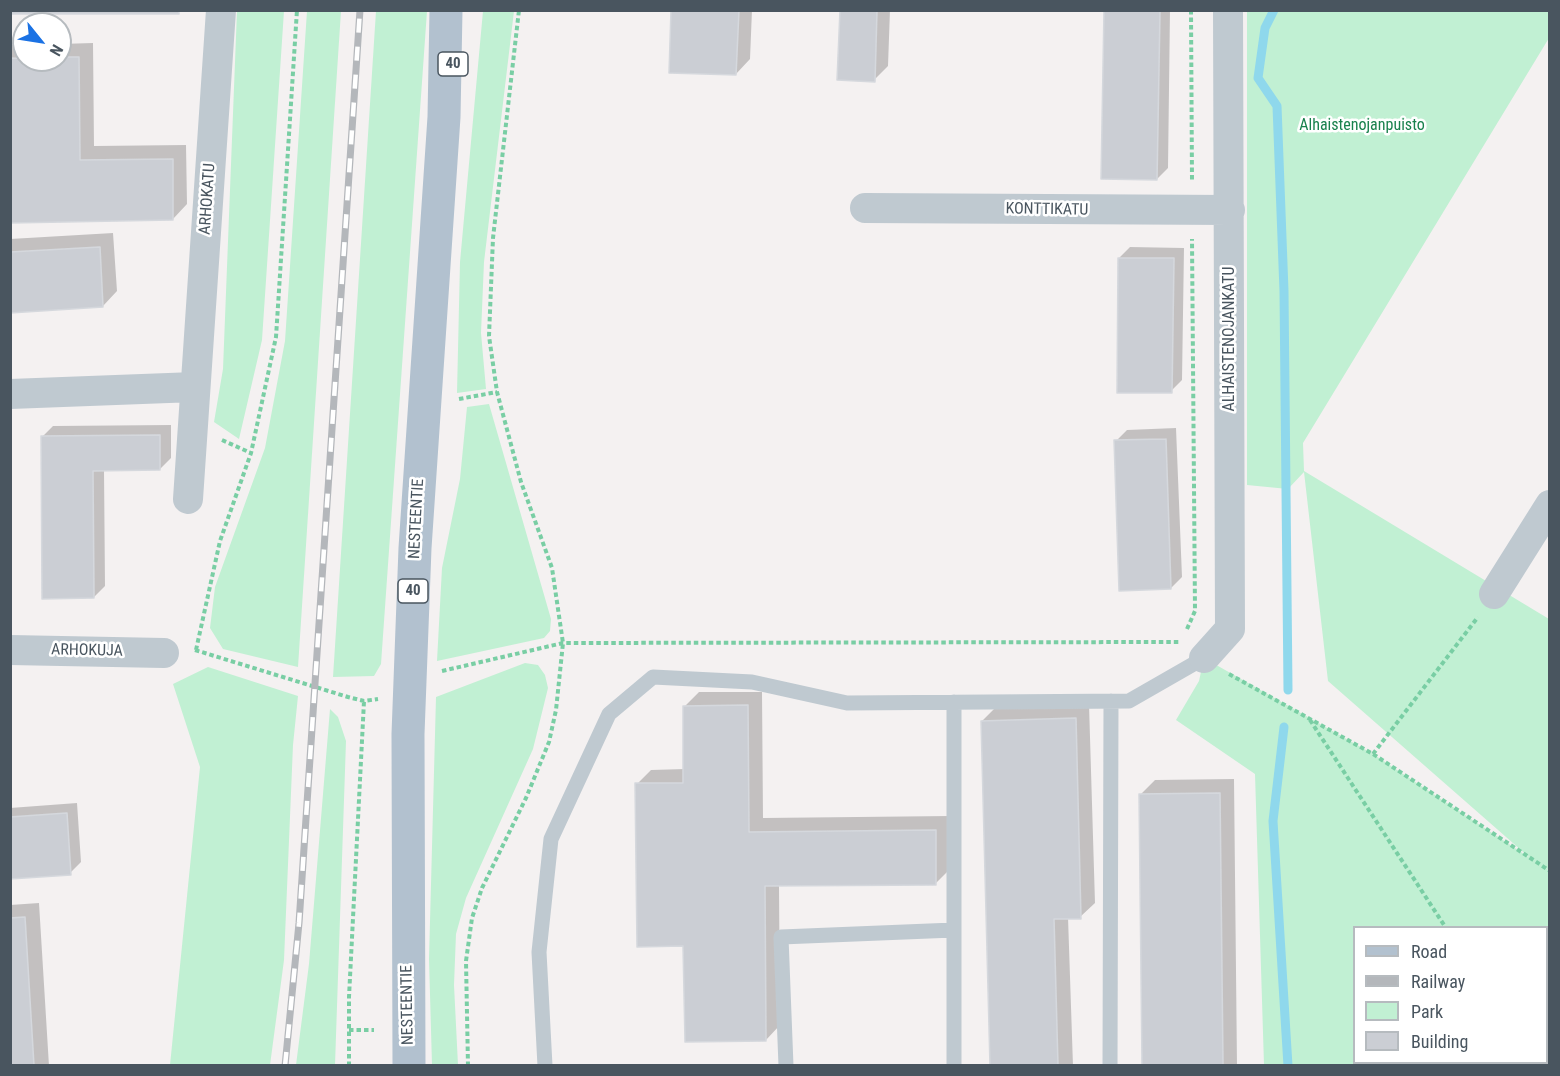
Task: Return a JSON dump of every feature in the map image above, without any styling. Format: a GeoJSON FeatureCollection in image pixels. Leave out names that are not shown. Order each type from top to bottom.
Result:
{"type":"FeatureCollection","features":[{"type":"Feature","properties":{"kind":"main road","name":"NESTEENTIE"},"geometry":{"type":"LineString","coordinates":[[409,1065],[408,745],[414,560],[444,117],[446,10]]}},
{"type":"Feature","properties":{"kind":"main road","name":"NESTEENTIE"},"geometry":{"type":"LineString","coordinates":[[444,117],[463,10]]}},
{"type":"Feature","properties":{"kind":"street","name":"ARHOKATU"},"geometry":{"type":"LineString","coordinates":[[188,500],[221,10]]}},
{"type":"Feature","properties":{"kind":"street","name":"ALHAISTENOJANKATU"},"geometry":{"type":"LineString","coordinates":[[1204,658],[1230,629],[1228,10]]}},
{"type":"Feature","properties":{"kind":"street","name":"KONTTIKATU"},"geometry":{"type":"LineString","coordinates":[[865,208],[1192,212],[1230,210]]}},
{"type":"Feature","properties":{"kind":"street"},"geometry":{"type":"LineString","coordinates":[[10,394],[195,387]]}},
{"type":"Feature","properties":{"kind":"street"},"geometry":{"type":"LineString","coordinates":[[1494,594],[1550,505]]}},
{"type":"Feature","properties":{"kind":"street","name":"ARHOKUJA"},"geometry":{"type":"LineString","coordinates":[[10,650],[164,653]]}},
{"type":"Feature","properties":{"kind":"lane"},"geometry":{"type":"LineString","coordinates":[[545,1065],[539,952],[551,839],[609,714],[652,677],[752,682],[847,703],[1129,701],[1204,658]]}},
{"type":"Feature","properties":{"kind":"lane"},"geometry":{"type":"LineString","coordinates":[[1110,1065],[1111,701]]}},
{"type":"Feature","properties":{"kind":"lane"},"geometry":{"type":"LineString","coordinates":[[954,702],[954,1065]]}},
{"type":"Feature","properties":{"kind":"lane"},"geometry":{"type":"LineString","coordinates":[[786,1065],[782,937],[954,930]]}},
{"type":"Feature","properties":{"kind":"path"},"geometry":{"type":"LineString","coordinates":[[297,10],[276,337],[251,453],[220,541],[196,650],[364,701],[383,698]]}},
{"type":"Feature","properties":{"kind":"path"},"geometry":{"type":"LineString","coordinates":[[468,1065],[466,961],[472,918],[482,888],[526,798],[549,741],[556,710],[563,643],[552,568],[521,482],[497,392],[489,336],[493,238],[519,10]]}},
{"type":"Feature","properties":{"kind":"path"},"geometry":{"type":"LineString","coordinates":[[1186,632],[1195,611],[1191,10]]}},
{"type":"Feature","properties":{"kind":"path"},"geometry":{"type":"LineString","coordinates":[[459,399],[497,392]]}},
{"type":"Feature","properties":{"kind":"path"},"geometry":{"type":"LineString","coordinates":[[1373,754],[1494,594]]}},
{"type":"Feature","properties":{"kind":"path"},"geometry":{"type":"LineString","coordinates":[[442,671],[563,643],[1182,642],[1204,658],[1373,754],[1550,871]]}},
{"type":"Feature","properties":{"kind":"path"},"geometry":{"type":"LineString","coordinates":[[349,1065],[364,701]]}},
{"type":"Feature","properties":{"kind":"path"},"geometry":{"type":"LineString","coordinates":[[1310,719],[1445,926]]}},
{"type":"Feature","properties":{"kind":"path"},"geometry":{"type":"LineString","coordinates":[[349,1030],[374,1030]]}},
{"type":"Feature","properties":{"kind":"green space"},"geometry":{"type":"Polygon","coordinates":[[[237,11],[284,11],[262,340],[239,439],[214,422],[223,369],[237,11]]]}},
{"type":"Feature","properties":{"kind":"green space"},"geometry":{"type":"Polygon","coordinates":[[[307,11],[341,11],[298,667],[223,649],[210,628],[215,587],[265,448],[285,341],[307,11]]]}},
{"type":"Feature","properties":{"kind":"green space"},"geometry":{"type":"Polygon","coordinates":[[[376,11],[427,11],[381,664],[374,676],[333,677],[376,11]]]}},
{"type":"Feature","properties":{"kind":"green space"},"geometry":{"type":"Polygon","coordinates":[[[483,11],[514,11],[484,262],[481,333],[486,389],[457,393],[460,262],[483,11]]]}},
{"type":"Feature","properties":{"kind":"green space","name":"Alhaistenojanpuisto"},"geometry":{"type":"Polygon","coordinates":[[[1247,11],[1549,11],[1549,38],[1303,443],[1304,471],[1549,619],[1549,870],[1544,867],[1550,871],[1549,1065],[1264,1065],[1255,774],[1176,720],[1199,681],[1204,658],[1373,754],[1530,858],[1328,681],[1304,472],[1288,489],[1247,485],[1247,11]]]}},
{"type":"Feature","properties":{"kind":"green space"},"geometry":{"type":"Polygon","coordinates":[[[489,404],[551,619],[550,631],[544,638],[437,661],[442,568],[460,479],[467,407],[489,404]]]}},
{"type":"Feature","properties":{"kind":"green space"},"geometry":{"type":"Polygon","coordinates":[[[525,663],[538,665],[545,675],[548,688],[533,749],[466,898],[456,934],[454,985],[458,1065],[432,1065],[429,959],[436,697],[525,663]]]}},
{"type":"Feature","properties":{"kind":"green space"},"geometry":{"type":"Polygon","coordinates":[[[208,667],[298,696],[293,745],[284,960],[270,1065],[170,1065],[200,767],[173,684],[208,667]]]}},
{"type":"Feature","properties":{"kind":"green space"},"geometry":{"type":"Polygon","coordinates":[[[330,709],[338,717],[346,741],[335,1065],[296,1065],[309,964],[330,709]]]}},
{"type":"Feature","properties":{"kind":"building"},"geometry":{"type":"Polygon","coordinates":[[[10,10],[179,10],[179,14],[12,12],[10,14],[10,10]]]}},
{"type":"Feature","properties":{"kind":"building"},"geometry":{"type":"Polygon","coordinates":[[[671,10],[739,10],[736,75],[669,73],[671,10]]]}},
{"type":"Feature","properties":{"kind":"building"},"geometry":{"type":"Polygon","coordinates":[[[840,10],[877,10],[875,82],[837,80],[840,10]]]}},
{"type":"Feature","properties":{"kind":"building"},"geometry":{"type":"Polygon","coordinates":[[[1104,10],[1160,11],[1157,180],[1101,179],[1104,10]]]}},
{"type":"Feature","properties":{"kind":"building"},"geometry":{"type":"Polygon","coordinates":[[[72,57],[79,57],[80,160],[173,159],[173,220],[10,223],[10,58],[12,58],[12,72],[72,72],[72,57]]]}},
{"type":"Feature","properties":{"kind":"building"},"geometry":{"type":"Polygon","coordinates":[[[100,247],[103,307],[10,313],[10,252],[100,247]]]}},
{"type":"Feature","properties":{"kind":"building"},"geometry":{"type":"Polygon","coordinates":[[[1118,258],[1174,258],[1172,393],[1117,393],[1118,258]]]}},
{"type":"Feature","properties":{"kind":"building"},"geometry":{"type":"Polygon","coordinates":[[[160,435],[160,470],[93,471],[94,598],[42,599],[41,436],[160,435]]]}},
{"type":"Feature","properties":{"kind":"building"},"geometry":{"type":"Polygon","coordinates":[[[1166,439],[1171,589],[1119,591],[1114,440],[1166,439]]]}},
{"type":"Feature","properties":{"kind":"building"},"geometry":{"type":"Polygon","coordinates":[[[748,705],[749,832],[936,830],[936,885],[765,886],[766,1041],[685,1042],[683,946],[637,947],[635,783],[683,783],[683,706],[748,705]]]}},
{"type":"Feature","properties":{"kind":"building"},"geometry":{"type":"Polygon","coordinates":[[[1076,718],[1081,919],[1054,919],[1058,1066],[990,1066],[981,721],[1076,718]]]}},
{"type":"Feature","properties":{"kind":"building"},"geometry":{"type":"Polygon","coordinates":[[[1220,793],[1223,1066],[1142,1066],[1139,794],[1220,793]]]}},
{"type":"Feature","properties":{"kind":"building"},"geometry":{"type":"Polygon","coordinates":[[[67,813],[71,875],[10,879],[10,817],[67,813]]]}},
{"type":"Feature","properties":{"kind":"building"},"geometry":{"type":"Polygon","coordinates":[[[25,917],[34,1066],[10,1066],[10,918],[25,917]]]}},
{"type":"Feature","properties":{"kind":"waterway"},"geometry":{"type":"LineString","coordinates":[[1274,10],[1265,28],[1258,78],[1277,106],[1284,291],[1288,690]]}},
{"type":"Feature","properties":{"kind":"waterway"},"geometry":{"type":"LineString","coordinates":[[1284,727],[1273,821],[1288,1066]]}},
{"type":"Feature","properties":{"kind":"railway"},"geometry":{"type":"LineString","coordinates":[[285,1066],[299,923],[360,10]]}}]}
